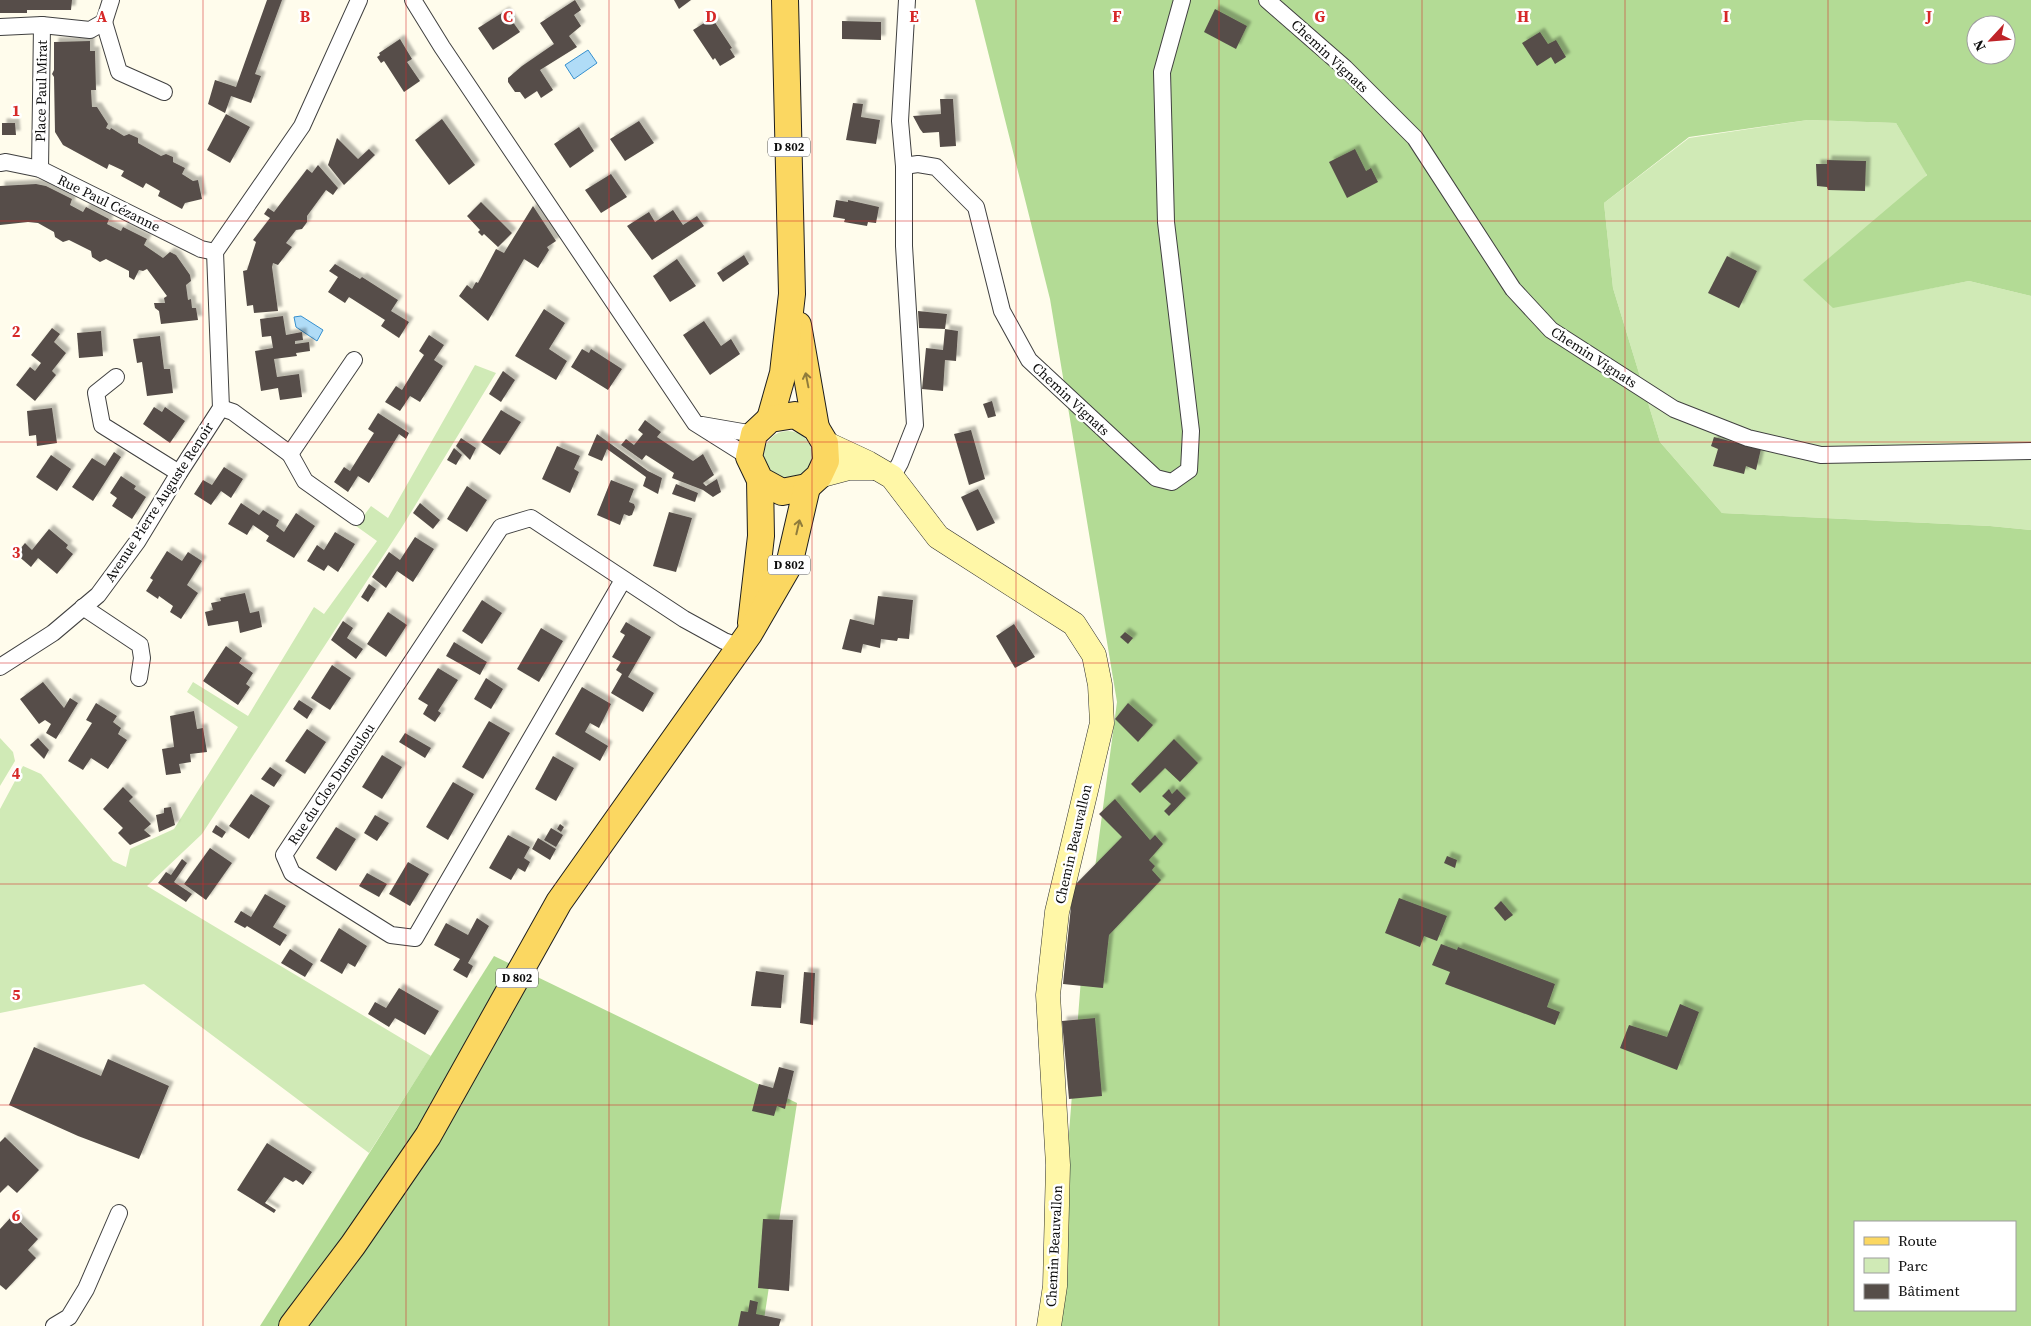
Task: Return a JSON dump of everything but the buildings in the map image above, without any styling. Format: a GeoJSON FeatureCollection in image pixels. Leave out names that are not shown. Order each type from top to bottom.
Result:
{"type":"FeatureCollection","features":[{"type":"Feature","properties":{"kind":"main road","name":"D 802"},"geometry":{"type":"LineString","coordinates":[[758,437],[783,373],[792,294],[785,0]]}},
{"type":"Feature","properties":{"kind":"main road","name":"D 802"},"geometry":{"type":"LineString","coordinates":[[792,294],[821,435]]}},
{"type":"Feature","properties":{"kind":"main road"},"geometry":{"type":"LineString","coordinates":[[795,415],[821,435],[826,461],[813,482],[782,492],[760,480],[758,437],[795,415]]}},
{"type":"Feature","properties":{"kind":"main road","name":"D 802"},"geometry":{"type":"LineString","coordinates":[[745,640],[761,536],[760,480]]}},
{"type":"Feature","properties":{"kind":"main road","name":"D 802"},"geometry":{"type":"LineString","coordinates":[[292,1326],[353,1245],[428,1136],[559,902],[745,640],[789,565],[813,482]]}},
{"type":"Feature","properties":{"kind":"street"},"geometry":{"type":"LineString","coordinates":[[111,0],[104,22],[118,72],[164,92]]}},
{"type":"Feature","properties":{"kind":"street"},"geometry":{"type":"LineString","coordinates":[[215,252],[302,126],[359,0]]}},
{"type":"Feature","properties":{"kind":"street"},"geometry":{"type":"LineString","coordinates":[[413,0],[480,104],[695,423],[758,437]]}},
{"type":"Feature","properties":{"kind":"street"},"geometry":{"type":"LineString","coordinates":[[813,482],[849,468],[884,472],[900,463],[915,425],[904,246],[904,166],[900,121],[907,0]]}},
{"type":"Feature","properties":{"kind":"street","name":"Chemin Vignats"},"geometry":{"type":"LineString","coordinates":[[904,166],[918,164],[936,167],[976,206],[1002,311],[1029,360],[1156,478],[1172,482],[1188,470],[1191,431],[1166,222],[1162,72],[1182,0]]}},
{"type":"Feature","properties":{"kind":"street","name":"Chemin Vignats"},"geometry":{"type":"LineString","coordinates":[[1267,0],[1345,68],[1414,138],[1513,289],[1551,330],[1674,409],[1748,438],[1821,455],[2031,451]]}},
{"type":"Feature","properties":{"kind":"street"},"geometry":{"type":"LineString","coordinates":[[42,25],[90,30],[104,22]]}},
{"type":"Feature","properties":{"kind":"street","name":"Place Paul Mirat"},"geometry":{"type":"LineString","coordinates":[[0,27],[42,25],[40,169]]}},
{"type":"Feature","properties":{"kind":"street","name":"Rue Paul Cézanne"},"geometry":{"type":"LineString","coordinates":[[0,163],[6,162],[40,169],[201,249],[215,252]]}},
{"type":"Feature","properties":{"kind":"street","name":"Avenue Pierre Auguste Renoir"},"geometry":{"type":"LineString","coordinates":[[0,667],[53,633],[98,595],[137,542],[221,408],[215,252]]}},
{"type":"Feature","properties":{"kind":"street"},"geometry":{"type":"LineString","coordinates":[[290,454],[354,360]]}},
{"type":"Feature","properties":{"kind":"street"},"geometry":{"type":"LineString","coordinates":[[116,377],[96,393],[102,425],[179,473]]}},
{"type":"Feature","properties":{"kind":"street","name":"Avenue Pierre Auguste Renoir"},"geometry":{"type":"LineString","coordinates":[[221,408],[233,412],[290,454],[305,481],[356,517]]}},
{"type":"Feature","properties":{"kind":"street"},"geometry":{"type":"LineString","coordinates":[[695,423],[758,437]]}},
{"type":"Feature","properties":{"kind":"street","name":"Chemin Beauvallon"},"geometry":{"type":"LineString","coordinates":[[821,435],[884,472],[938,538],[1074,624],[1094,655],[1100,685],[1102,723],[1057,912],[1048,995],[1058,1164],[1055,1286],[1049,1326]]}},
{"type":"Feature","properties":{"kind":"street","name":"Rue du Clos Dumoulou"},"geometry":{"type":"LineString","coordinates":[[623,580],[415,938],[391,935],[292,873],[284,855],[501,527],[531,518],[684,619],[724,641],[745,640]]}},
{"type":"Feature","properties":{"kind":"street"},"geometry":{"type":"LineString","coordinates":[[84,607],[140,645],[142,658],[139,678]]}},
{"type":"Feature","properties":{"kind":"street"},"geometry":{"type":"LineString","coordinates":[[54,1326],[70,1317],[86,1290],[119,1213]]}},
{"type":"Feature","properties":{"kind":"green space"},"geometry":{"type":"Polygon","coordinates":[[[975,0],[2031,0],[2031,296],[1969,281],[1833,308],[1803,280],[1927,175],[1896,123],[1808,120],[1689,137],[1604,203],[1613,288],[1660,442],[1722,513],[1990,526],[2031,530],[2031,1326],[1054,1326],[1082,966],[1117,702],[1050,299],[975,0]]]}},
{"type":"Feature","properties":{"kind":"green space"},"geometry":{"type":"Polygon","coordinates":[[[1808,120],[1896,123],[1927,174],[1833,307],[1969,281],[2031,296],[2031,530],[1990,526],[1722,513],[1660,442],[1613,288],[1604,203],[1689,138],[1808,120]]]}},
{"type":"Feature","properties":{"kind":"green space"},"geometry":{"type":"Polygon","coordinates":[[[475,365],[496,373],[402,527],[202,834],[147,886],[431,1056],[369,1153],[144,984],[0,1013],[0,809],[23,766],[41,774],[113,861],[126,867],[130,849],[174,829],[238,727],[187,692],[193,682],[248,716],[314,607],[324,614],[377,541],[356,526],[371,506],[388,518],[475,365]]]}},
{"type":"Feature","properties":{"kind":"green space"},"geometry":{"type":"Polygon","coordinates":[[[783,431],[793,431],[805,438],[812,450],[812,460],[805,472],[793,479],[783,479],[775,475],[768,468],[764,460],[764,450],[768,442],[775,435],[783,431]]]}},
{"type":"Feature","properties":{"kind":"green space"},"geometry":{"type":"Polygon","coordinates":[[[0,738],[13,752],[15,761],[0,786],[0,738]]]}},
{"type":"Feature","properties":{"kind":"green space"},"geometry":{"type":"Polygon","coordinates":[[[494,956],[797,1103],[763,1326],[260,1326],[494,956]]]}},
{"type":"Feature","properties":{"kind":"water"},"geometry":{"type":"Polygon","coordinates":[[[588,50],[597,63],[574,79],[565,65],[588,50]]]}},
{"type":"Feature","properties":{"kind":"water"},"geometry":{"type":"Polygon","coordinates":[[[301,316],[323,330],[317,341],[296,327],[294,317],[301,316]]]}}]}
